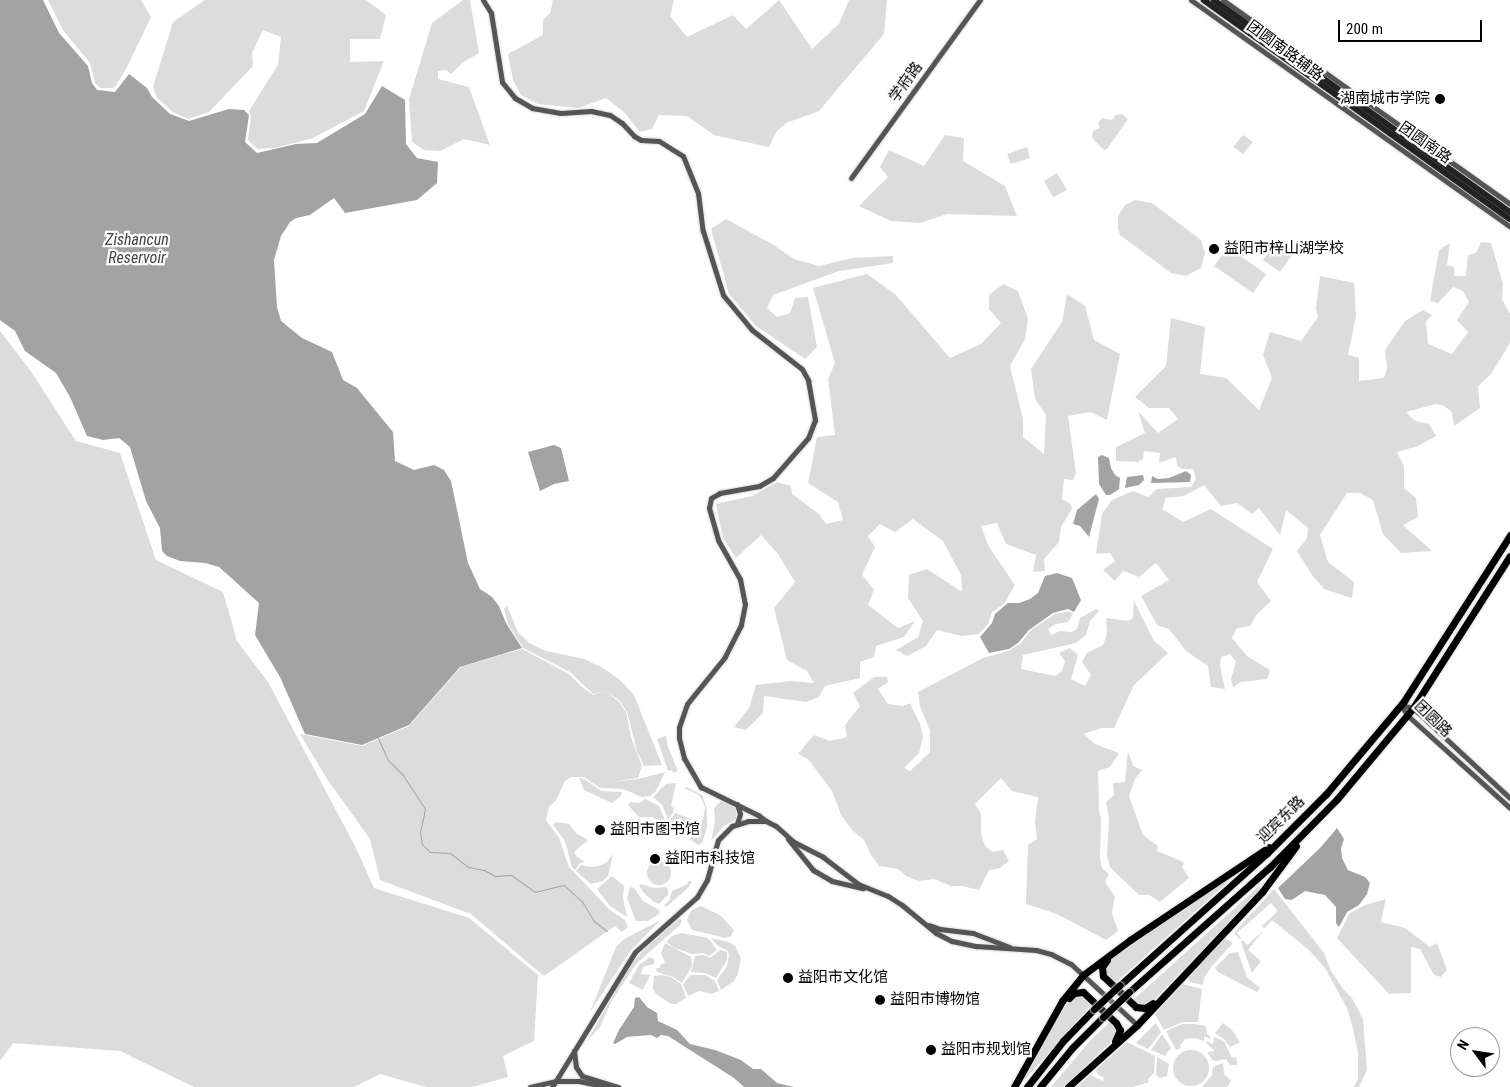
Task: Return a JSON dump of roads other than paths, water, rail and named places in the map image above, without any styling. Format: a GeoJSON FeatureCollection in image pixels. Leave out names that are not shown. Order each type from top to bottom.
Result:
{"type":"FeatureCollection","features":[{"type":"Feature","properties":{"kind":"highway","name":"迎宾东路"},"geometry":{"type":"LineString","coordinates":[[1027,1087],[1063,1041],[1094,1009],[1286,835],[1326,794],[1401,704],[1510,535]]}},
{"type":"Feature","properties":{"kind":"highway","name":"迎宾东路"},"geometry":{"type":"LineString","coordinates":[[1040,1087],[1072,1048],[1129,992],[1270,867],[1307,831],[1413,708],[1510,556]]}},
{"type":"Feature","properties":{"kind":"highway"},"geometry":{"type":"LineString","coordinates":[[1068,1087],[1137,1025],[1262,892],[1307,831]]}},
{"type":"Feature","properties":{"kind":"highway"},"geometry":{"type":"LineString","coordinates":[[1014,1087],[1049,1023],[1083,975],[1130,940],[1286,835]]}},
{"type":"Feature","properties":{"kind":"highway"},"geometry":{"type":"LineString","coordinates":[[1130,940],[1104,963],[1103,976],[1136,1007],[1140,1008],[1148,1007],[1171,988]]}},
{"type":"Feature","properties":{"kind":"highway"},"geometry":{"type":"LineString","coordinates":[[1049,1023],[1071,996],[1079,992],[1086,995],[1116,1023],[1119,1035],[1092,1065]]}},
{"type":"Feature","properties":{"kind":"main road","name":"团圆南路"},"geometry":{"type":"LineString","coordinates":[[1204,0],[1510,219]]}},
{"type":"Feature","properties":{"kind":"main road","name":"团圆南路"},"geometry":{"type":"LineString","coordinates":[[1214,0],[1510,212]]}},
{"type":"Feature","properties":{"kind":"street"},"geometry":{"type":"LineString","coordinates":[[483,0],[491,13],[502,82],[515,98],[532,108],[561,113],[591,111],[610,115],[641,140],[659,141],[683,156],[698,193],[703,231],[723,294],[752,330],[802,369],[808,380],[815,420],[808,438],[773,478],[759,486],[720,493],[711,498],[709,508],[718,540],[740,579],[745,604],[741,625],[725,657],[687,704],[681,716],[679,738],[684,758],[701,787],[737,804],[786,834],[794,842],[834,865],[858,884],[902,904],[936,933],[963,944],[1051,954],[1071,964],[1137,1025]]}},
{"type":"Feature","properties":{"kind":"street","name":"学府路"},"geometry":{"type":"LineString","coordinates":[[851,178],[980,0]]}},
{"type":"Feature","properties":{"kind":"street","name":"团圆南路辅路"},"geometry":{"type":"LineString","coordinates":[[1191,0],[1510,227]]}},
{"type":"Feature","properties":{"kind":"street","name":"团圆南路辅路"},"geometry":{"type":"LineString","coordinates":[[1223,0],[1510,204]]}},
{"type":"Feature","properties":{"kind":"street","name":"团圆路"},"geometry":{"type":"LineString","coordinates":[[1401,704],[1413,708],[1510,798]]}},
{"type":"Feature","properties":{"kind":"street","name":"团圆路"},"geometry":{"type":"LineString","coordinates":[[1401,704],[1407,715],[1510,808]]}},
{"type":"Feature","properties":{"kind":"street"},"geometry":{"type":"LineString","coordinates":[[737,804],[740,814],[738,824]]}},
{"type":"Feature","properties":{"kind":"street"},"geometry":{"type":"LineString","coordinates":[[552,1087],[635,952],[697,897],[703,888],[718,840],[738,824],[748,821],[766,822]]}},
{"type":"Feature","properties":{"kind":"street"},"geometry":{"type":"LineString","coordinates":[[786,834],[800,856],[813,870],[832,881],[870,889]]}},
{"type":"Feature","properties":{"kind":"street"},"geometry":{"type":"LineString","coordinates":[[921,922],[940,929],[973,933],[994,943],[1023,950]]}},
{"type":"Feature","properties":{"kind":"street"},"geometry":{"type":"LineString","coordinates":[[574,1051],[576,1066],[582,1076],[618,1087]]}},
{"type":"Feature","properties":{"kind":"street"},"geometry":{"type":"LineString","coordinates":[[530,1087],[556,1081],[579,1081],[607,1087]]}},
{"type":"Feature","properties":{"kind":"water","name":"Zishancun Reservoir"},"geometry":{"type":"Polygon","coordinates":[[[0,0],[43,0],[59,33],[88,66],[92,83],[97,90],[115,92],[129,74],[147,88],[152,97],[170,114],[189,121],[229,109],[244,110],[249,115],[245,142],[257,153],[296,144],[317,143],[365,114],[382,86],[405,100],[406,144],[417,158],[438,162],[437,183],[417,200],[345,213],[334,198],[310,215],[296,218],[290,222],[281,236],[274,260],[277,307],[281,321],[302,338],[332,352],[343,380],[357,388],[393,432],[395,461],[414,470],[434,465],[444,470],[451,481],[468,563],[480,589],[492,597],[499,606],[506,623],[522,648],[460,667],[409,725],[362,745],[305,734],[280,677],[255,635],[259,603],[219,567],[205,563],[180,561],[167,556],[162,551],[160,528],[146,501],[130,447],[119,438],[103,440],[87,436],[70,397],[56,373],[25,351],[15,331],[0,320],[0,0]]]}},
{"type":"Feature","properties":{"kind":"water"},"geometry":{"type":"Polygon","coordinates":[[[554,445],[561,448],[569,481],[554,484],[540,491],[528,452],[554,445]]]}},
{"type":"Feature","properties":{"kind":"water"},"geometry":{"type":"Polygon","coordinates":[[[1102,455],[1109,458],[1111,468],[1115,475],[1120,478],[1119,489],[1110,495],[1106,495],[1099,484],[1098,457],[1102,455]]]}},
{"type":"Feature","properties":{"kind":"water"},"geometry":{"type":"Polygon","coordinates":[[[1186,471],[1191,475],[1190,482],[1151,483],[1152,476],[1158,479],[1169,478],[1186,471]]]}},
{"type":"Feature","properties":{"kind":"water"},"geometry":{"type":"Polygon","coordinates":[[[1143,475],[1144,480],[1139,485],[1125,488],[1127,477],[1143,475]]]}},
{"type":"Feature","properties":{"kind":"water"},"geometry":{"type":"Polygon","coordinates":[[[1096,494],[1099,499],[1089,537],[1080,526],[1073,524],[1077,510],[1096,494]]]}},
{"type":"Feature","properties":{"kind":"water"},"geometry":{"type":"Polygon","coordinates":[[[1057,573],[1072,578],[1081,600],[1074,612],[1068,609],[1053,613],[1029,630],[1018,643],[1009,649],[989,653],[980,637],[992,623],[995,614],[1008,603],[1019,603],[1030,599],[1038,593],[1045,576],[1057,573]]]}},
{"type":"Feature","properties":{"kind":"water"},"geometry":{"type":"Polygon","coordinates":[[[1337,828],[1344,839],[1341,848],[1342,858],[1348,870],[1365,877],[1370,883],[1367,894],[1359,905],[1347,912],[1339,927],[1336,923],[1336,907],[1325,895],[1305,891],[1292,900],[1285,899],[1278,888],[1321,847],[1337,828]]]}},
{"type":"Feature","properties":{"kind":"water"},"geometry":{"type":"Polygon","coordinates":[[[639,997],[647,1007],[657,1013],[658,1021],[677,1030],[690,1044],[715,1050],[741,1060],[753,1069],[761,1069],[777,1083],[794,1087],[744,1087],[734,1078],[668,1036],[661,1035],[657,1038],[651,1035],[627,1037],[615,1044],[613,1043],[634,1007],[635,998],[639,997]]]}},
{"type":"Feature","properties":{"kind":"waterway"},"geometry":{"type":"LineString","coordinates":[[378,738],[388,760],[403,775],[425,809],[420,832],[422,844],[430,852],[450,853],[468,867],[484,870],[495,876],[511,875],[535,892],[564,885],[583,903],[594,921],[607,931]]}},
{"type":"Feature","properties":{"kind":"place","name":"湖南城市学院"},"geometry":{"type":"Point","coordinates":[1440,99]}},
{"type":"Feature","properties":{"kind":"place","name":"益阳市梓山湖学校"},"geometry":{"type":"Point","coordinates":[1214,249]}},
{"type":"Feature","properties":{"kind":"place","name":"益阳市图书馆"},"geometry":{"type":"Point","coordinates":[600,830]}},
{"type":"Feature","properties":{"kind":"place","name":"益阳市科技馆"},"geometry":{"type":"Point","coordinates":[655,859]}},
{"type":"Feature","properties":{"kind":"place","name":"益阳市文化馆"},"geometry":{"type":"Point","coordinates":[788,978]}},
{"type":"Feature","properties":{"kind":"place","name":"益阳市博物馆"},"geometry":{"type":"Point","coordinates":[880,1000]}},
{"type":"Feature","properties":{"kind":"place","name":"益阳市规划馆"},"geometry":{"type":"Point","coordinates":[931,1050]}}]}
